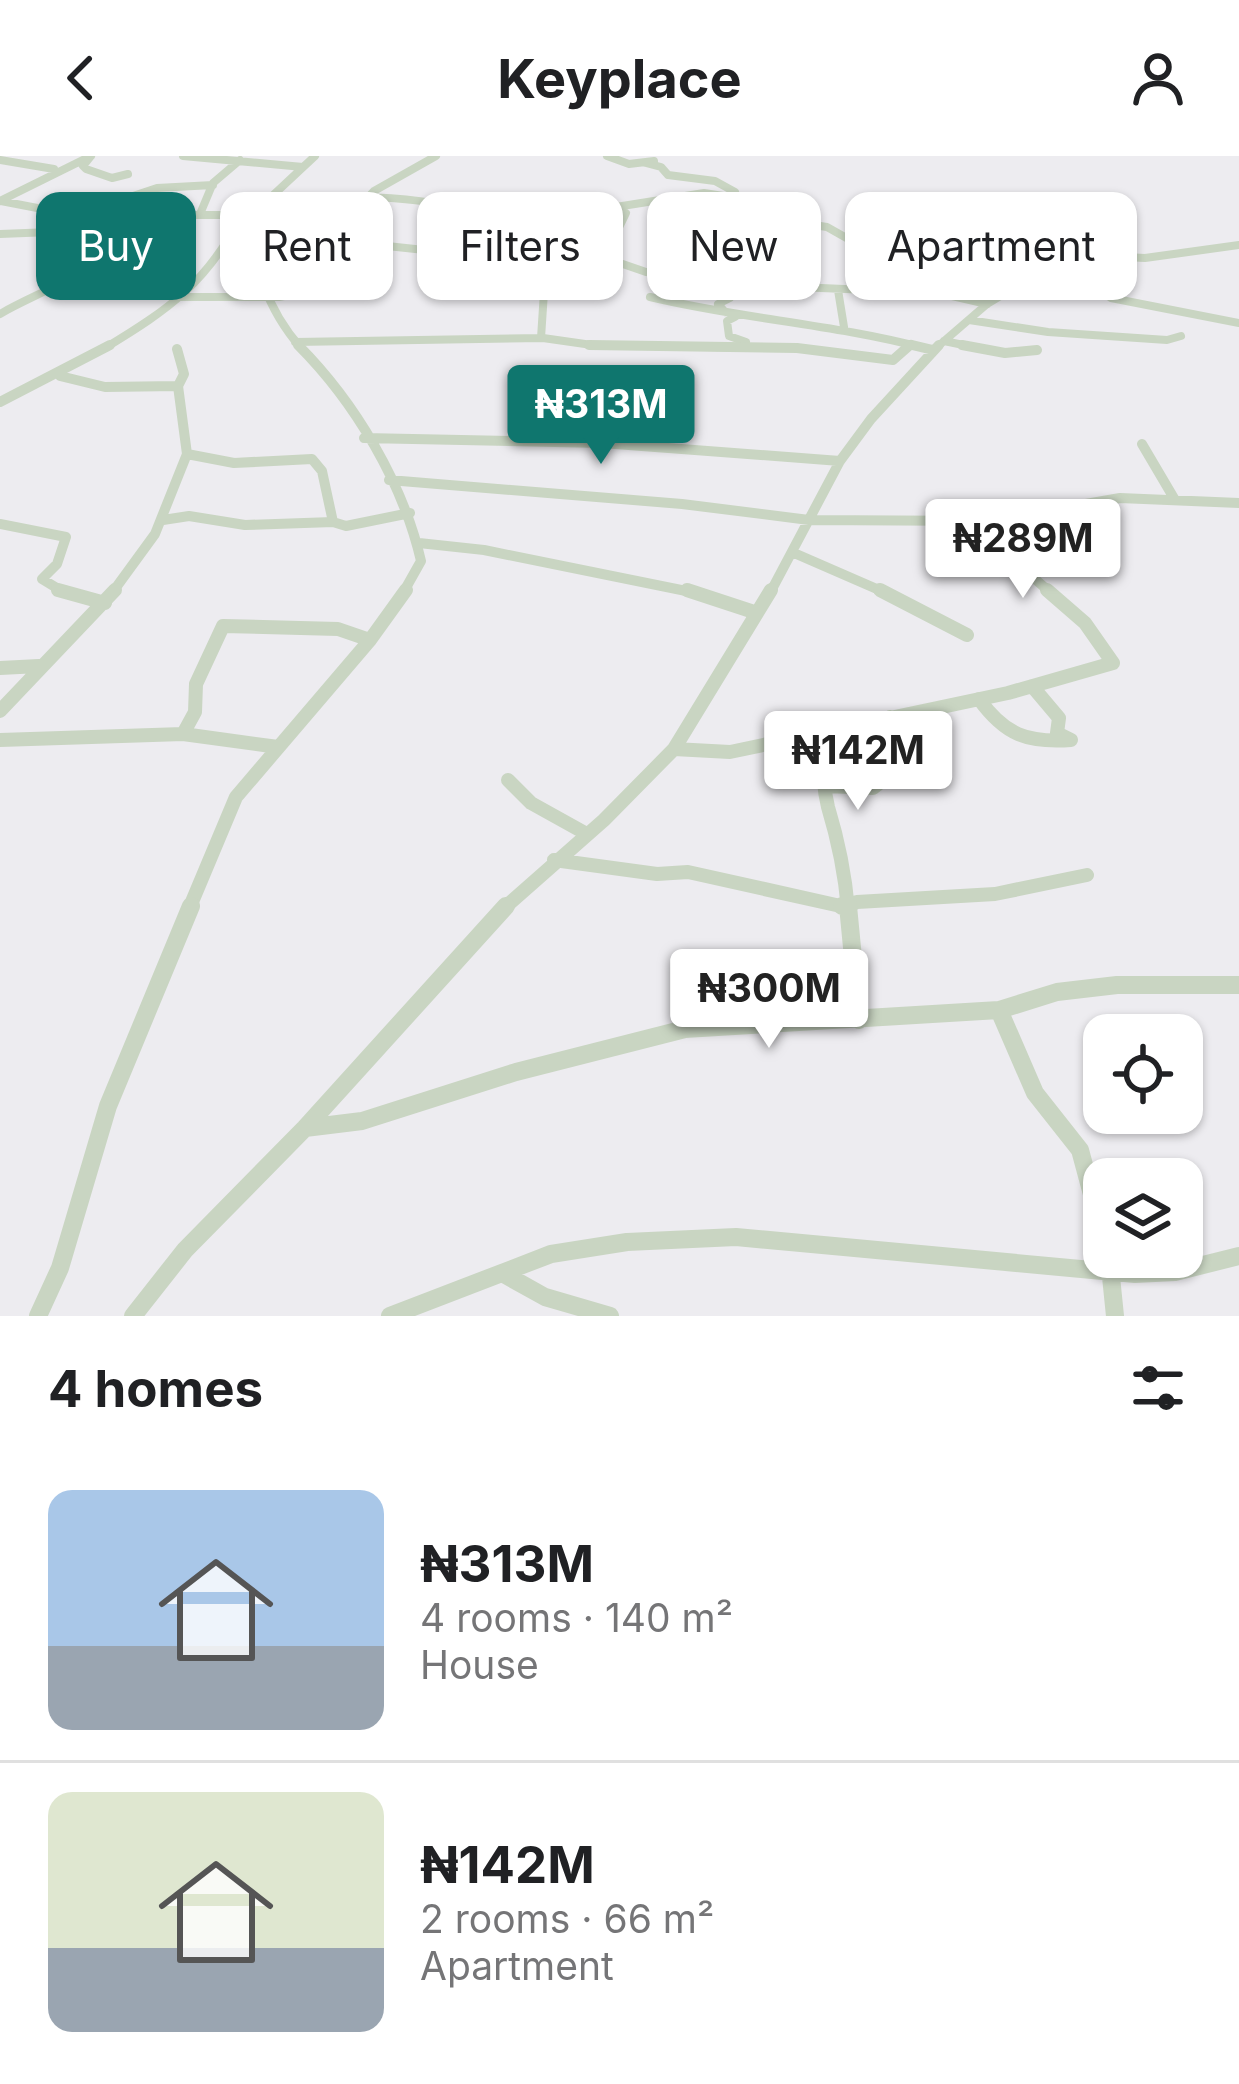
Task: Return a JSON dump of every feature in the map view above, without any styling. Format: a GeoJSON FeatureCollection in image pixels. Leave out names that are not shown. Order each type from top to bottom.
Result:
{"type":"FeatureCollection","features":[{"type":"Feature","properties":{"kind":"street"},"geometry":{"type":"LineString","coordinates":[[1,201],[91,156]]}},
{"type":"Feature","properties":{"kind":"street"},"geometry":{"type":"LineString","coordinates":[[91,156],[83,166],[86,169],[112,178],[128,174]]}},
{"type":"Feature","properties":{"kind":"street"},"geometry":{"type":"LineString","coordinates":[[183,156],[303,167]]}},
{"type":"Feature","properties":{"kind":"street"},"geometry":{"type":"LineString","coordinates":[[275,192],[315,156]]}},
{"type":"Feature","properties":{"kind":"street"},"geometry":{"type":"LineString","coordinates":[[375,192],[436,156]]}},
{"type":"Feature","properties":{"kind":"street"},"geometry":{"type":"LineString","coordinates":[[607,156],[618,162],[661,166],[668,175],[715,181],[751,201],[704,193],[623,206]]}},
{"type":"Feature","properties":{"kind":"street"},"geometry":{"type":"LineString","coordinates":[[0,160],[56,170]]}},
{"type":"Feature","properties":{"kind":"street"},"geometry":{"type":"LineString","coordinates":[[200,214],[213,185],[240,160]]}},
{"type":"Feature","properties":{"kind":"street"},"geometry":{"type":"LineString","coordinates":[[646,163],[658,160]]}},
{"type":"Feature","properties":{"kind":"street"},"geometry":{"type":"LineString","coordinates":[[146,192],[213,185]]}},
{"type":"Feature","properties":{"kind":"street"},"geometry":{"type":"LineString","coordinates":[[1,201],[36,208]]}},
{"type":"Feature","properties":{"kind":"street"},"geometry":{"type":"LineString","coordinates":[[17,233],[43,213],[33,207]]}},
{"type":"Feature","properties":{"kind":"street"},"geometry":{"type":"LineString","coordinates":[[196,214],[220,213]]}},
{"type":"Feature","properties":{"kind":"street"},"geometry":{"type":"LineString","coordinates":[[0,234],[36,232]]}},
{"type":"Feature","properties":{"kind":"street"},"geometry":{"type":"LineString","coordinates":[[1137,258],[1239,245]]}},
{"type":"Feature","properties":{"kind":"street"},"geometry":{"type":"LineString","coordinates":[[196,281],[220,257]]}},
{"type":"Feature","properties":{"kind":"street"},"geometry":{"type":"LineString","coordinates":[[821,289],[939,292],[987,304]]}},
{"type":"Feature","properties":{"kind":"street"},"geometry":{"type":"LineString","coordinates":[[838,290],[844,327]]}},
{"type":"Feature","properties":{"kind":"street"},"geometry":{"type":"LineString","coordinates":[[0,314],[36,295]]}},
{"type":"Feature","properties":{"kind":"street"},"geometry":{"type":"LineString","coordinates":[[0,402],[60,376],[173,300]]}},
{"type":"Feature","properties":{"kind":"street"},"geometry":{"type":"LineString","coordinates":[[38,1316],[60,1268],[108,1106],[164,963],[209,872],[236,797],[370,640],[418,572],[419,543],[410,513],[332,379],[296,342],[273,300]]}},
{"type":"Feature","properties":{"kind":"street"},"geometry":{"type":"LineString","coordinates":[[541,338],[543,300]]}},
{"type":"Feature","properties":{"kind":"street"},"geometry":{"type":"LineString","coordinates":[[659,300],[686,309],[844,327],[911,344],[1005,353],[1037,350]]}},
{"type":"Feature","properties":{"kind":"street"},"geometry":{"type":"LineString","coordinates":[[726,300],[718,304],[730,315]]}},
{"type":"Feature","properties":{"kind":"street"},"geometry":{"type":"LineString","coordinates":[[133,1316],[185,1250],[554,860],[674,749],[794,553],[840,461],[871,419],[939,346],[994,300]]}},
{"type":"Feature","properties":{"kind":"street"},"geometry":{"type":"LineString","coordinates":[[1122,300],[1239,322]]}},
{"type":"Feature","properties":{"kind":"street"},"geometry":{"type":"LineString","coordinates":[[730,315],[726,328],[739,342],[892,359],[911,344]]}},
{"type":"Feature","properties":{"kind":"street"},"geometry":{"type":"LineString","coordinates":[[969,320],[1048,332],[1167,340],[1181,336]]}},
{"type":"Feature","properties":{"kind":"street"},"geometry":{"type":"LineString","coordinates":[[296,342],[541,338],[592,345],[796,347]]}},
{"type":"Feature","properties":{"kind":"street"},"geometry":{"type":"LineString","coordinates":[[0,711],[105,603],[145,553],[163,520],[189,459],[178,386],[184,374],[177,349]]}},
{"type":"Feature","properties":{"kind":"street"},"geometry":{"type":"LineString","coordinates":[[60,376],[105,386],[178,386]]}},
{"type":"Feature","properties":{"kind":"street"},"geometry":{"type":"LineString","coordinates":[[364,438],[548,439],[840,461]]}},
{"type":"Feature","properties":{"kind":"street"},"geometry":{"type":"LineString","coordinates":[[1142,444],[1175,500]]}},
{"type":"Feature","properties":{"kind":"street"},"geometry":{"type":"LineString","coordinates":[[189,459],[234,463],[312,459],[322,471],[333,522]]}},
{"type":"Feature","properties":{"kind":"street"},"geometry":{"type":"LineString","coordinates":[[389,481],[682,504],[808,520],[988,521],[1103,500],[1239,502]]}},
{"type":"Feature","properties":{"kind":"street"},"geometry":{"type":"LineString","coordinates":[[163,520],[189,516],[245,525],[333,522],[346,526],[410,513]]}},
{"type":"Feature","properties":{"kind":"street"},"geometry":{"type":"LineString","coordinates":[[674,749],[730,752],[979,699],[1113,663],[1085,622],[1020,566],[988,521]]}},
{"type":"Feature","properties":{"kind":"street"},"geometry":{"type":"LineString","coordinates":[[0,524],[66,537],[57,564],[42,579],[61,592],[105,603]]}},
{"type":"Feature","properties":{"kind":"street"},"geometry":{"type":"LineString","coordinates":[[419,543],[484,550],[684,589],[754,612]]}},
{"type":"Feature","properties":{"kind":"street"},"geometry":{"type":"LineString","coordinates":[[794,553],[849,574],[967,635]]}},
{"type":"Feature","properties":{"kind":"street"},"geometry":{"type":"LineString","coordinates":[[184,734],[195,712],[196,684],[223,626],[338,629],[370,640]]}},
{"type":"Feature","properties":{"kind":"street"},"geometry":{"type":"LineString","coordinates":[[0,668],[39,666]]}},
{"type":"Feature","properties":{"kind":"street"},"geometry":{"type":"LineString","coordinates":[[979,699],[1002,731],[1017,740],[1071,740],[1057,733],[1059,718],[1032,686]]}},
{"type":"Feature","properties":{"kind":"street"},"geometry":{"type":"LineString","coordinates":[[826,786],[873,788],[905,763],[910,740],[890,717]]}},
{"type":"Feature","properties":{"kind":"street"},"geometry":{"type":"LineString","coordinates":[[0,740],[184,734],[278,747]]}},
{"type":"Feature","properties":{"kind":"street"},"geometry":{"type":"LineString","coordinates":[[807,736],[824,759],[859,1020]]}},
{"type":"Feature","properties":{"kind":"street"},"geometry":{"type":"LineString","coordinates":[[508,780],[531,803],[585,833]]}},
{"type":"Feature","properties":{"kind":"street"},"geometry":{"type":"LineString","coordinates":[[554,860],[657,874],[688,872],[845,907],[857,902],[994,894],[1087,874]]}},
{"type":"Feature","properties":{"kind":"street"},"geometry":{"type":"LineString","coordinates":[[305,1128],[362,1121],[517,1072],[686,1029],[999,1010],[1040,992],[1152,984],[1239,986]]}},
{"type":"Feature","properties":{"kind":"street"},"geometry":{"type":"LineString","coordinates":[[999,1010],[1035,1093],[1080,1150],[1083,1161]]}},
{"type":"Feature","properties":{"kind":"street"},"geometry":{"type":"LineString","coordinates":[[390,1316],[551,1255],[627,1242],[736,1237],[1083,1261]]}},
{"type":"Feature","properties":{"kind":"street"},"geometry":{"type":"LineString","coordinates":[[1203,1265],[1239,1256]]}},
{"type":"Feature","properties":{"kind":"street"},"geometry":{"type":"LineString","coordinates":[[502,1274],[545,1297],[610,1316]]}},
{"type":"Feature","properties":{"kind":"street"},"geometry":{"type":"LineString","coordinates":[[1111,1278],[1115,1316]]}}]}
